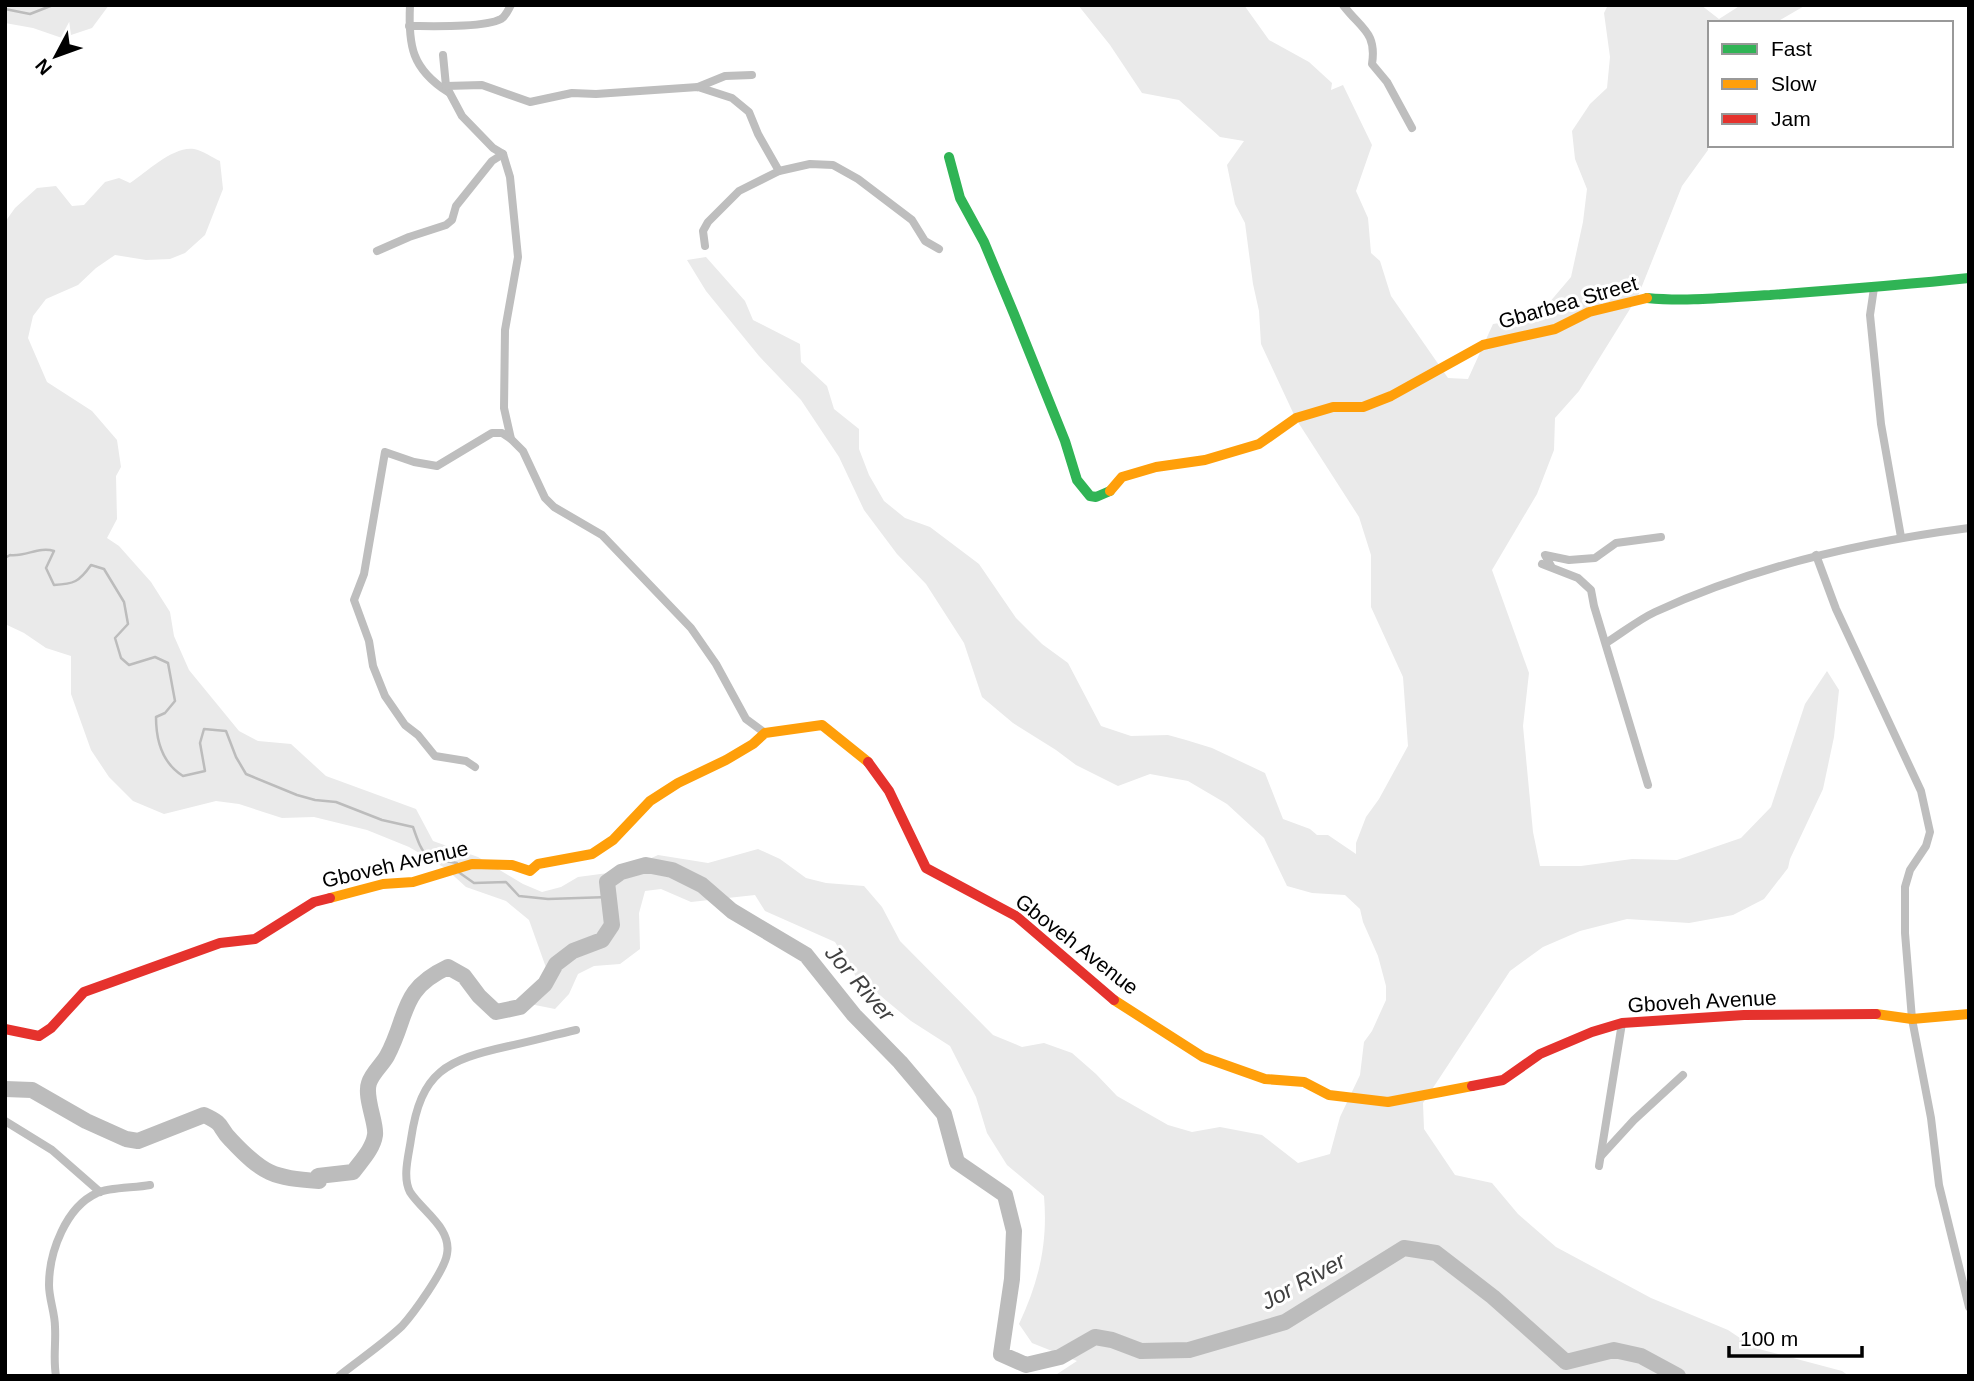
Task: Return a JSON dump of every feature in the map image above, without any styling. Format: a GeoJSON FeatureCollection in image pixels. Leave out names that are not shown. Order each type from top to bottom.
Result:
{"type":"FeatureCollection","features":[{"type":"Feature","properties":{"kind":"street"},"geometry":{"type":"LineString","coordinates":[[410,5],[409,26],[416,63],[432,82],[453,96]]}},
{"type":"Feature","properties":{"kind":"street"},"geometry":{"type":"LineString","coordinates":[[409,26],[475,24],[500,20],[511,5]]}},
{"type":"Feature","properties":{"kind":"street"},"geometry":{"type":"LineString","coordinates":[[1343,5],[1370,36],[1375,48],[1372,64],[1387,82],[1412,128]]}},
{"type":"Feature","properties":{"kind":"street"},"geometry":{"type":"LineString","coordinates":[[443,55],[446,86],[462,116],[493,148],[503,154],[510,177],[518,257],[505,330],[504,408],[511,439]]}},
{"type":"Feature","properties":{"kind":"street"},"geometry":{"type":"LineString","coordinates":[[446,86],[482,85],[530,102],[572,93],[596,94],[698,87],[725,76],[752,75]]}},
{"type":"Feature","properties":{"kind":"street"},"geometry":{"type":"LineString","coordinates":[[698,87],[732,98],[749,112],[779,172]]}},
{"type":"Feature","properties":{"kind":"street"},"geometry":{"type":"LineString","coordinates":[[377,251],[446,225],[452,220],[456,206],[492,161],[503,154]]}},
{"type":"Feature","properties":{"kind":"street","name":"Gbarbea Street"},"geometry":{"type":"LineString","coordinates":[[949,157],[960,198],[984,242],[999,278],[1065,441],[1073,470],[1083,488],[1090,496],[1096,497],[1112,490],[1122,477],[1156,467],[1205,460],[1259,444],[1296,418],[1333,407],[1363,407],[1391,396],[1483,345],[1555,329],[1589,312],[1644,298],[1669,300],[1874,288],[1969,278]]}},
{"type":"Feature","properties":{"kind":"street"},"geometry":{"type":"LineString","coordinates":[[705,246],[704,230],[708,222],[739,191],[779,172],[810,164],[833,165],[858,178],[912,220],[925,241],[939,249]]}},
{"type":"Feature","properties":{"kind":"street"},"geometry":{"type":"LineString","coordinates":[[1874,288],[1870,315],[1881,424],[1901,537]]}},
{"type":"Feature","properties":{"kind":"street"},"geometry":{"type":"LineString","coordinates":[[475,767],[467,761],[435,756],[418,735],[405,725],[385,696],[373,666],[369,640],[354,600],[364,574],[385,452],[414,462],[437,466],[492,433],[502,433],[523,451],[545,498],[554,507],[602,535],[691,628],[716,664],[746,719],[765,733]]}},
{"type":"Feature","properties":{"kind":"street"},"geometry":{"type":"LineString","coordinates":[[1606,643],[1653,613],[1729,583],[1816,555],[1901,537],[1969,528]]}},
{"type":"Feature","properties":{"kind":"street"},"geometry":{"type":"LineString","coordinates":[[1648,785],[1591,590],[1578,578],[1547,565],[1545,555],[1569,560],[1595,558],[1616,542],[1661,537]]}},
{"type":"Feature","properties":{"kind":"street"},"geometry":{"type":"LineString","coordinates":[[1816,555],[1836,609],[1921,791],[1928,817],[1930,832],[1926,846],[1910,870],[1905,887],[1905,933],[1912,1019],[1931,1118],[1939,1185],[1969,1307]]}},
{"type":"Feature","properties":{"kind":"street","name":"Gboveh Avenue"},"geometry":{"type":"LineString","coordinates":[[5,1029],[39,1036],[51,1028],[84,992],[220,943],[255,939],[314,902],[383,884],[413,882],[472,864],[512,865],[530,871],[538,864],[592,854],[613,840],[650,801],[678,783],[726,760],[753,744],[765,733],[822,725],[866,759],[889,791],[926,868],[1016,916],[1113,999],[1203,1057],[1265,1079],[1304,1082],[1329,1095],[1388,1102],[1503,1080],[1540,1054],[1592,1032],[1622,1023],[1744,1015],[1818,1016],[1865,1013],[1912,1019],[1969,1014]]}},
{"type":"Feature","properties":{"kind":"street"},"geometry":{"type":"LineString","coordinates":[[1599,1166],[1622,1023]]}},
{"type":"Feature","properties":{"kind":"street"},"geometry":{"type":"LineString","coordinates":[[339,1376],[402,1326],[437,1277],[447,1254],[447,1245],[439,1226],[410,1191],[407,1175],[414,1115],[427,1087],[456,1060],[576,1030]]}},
{"type":"Feature","properties":{"kind":"street"},"geometry":{"type":"LineString","coordinates":[[1601,1156],[1634,1120],[1683,1075]]}},
{"type":"Feature","properties":{"kind":"street"},"geometry":{"type":"LineString","coordinates":[[5,1121],[52,1150],[100,1192]]}},
{"type":"Feature","properties":{"kind":"street"},"geometry":{"type":"LineString","coordinates":[[56,1376],[53,1362],[55,1327],[49,1287],[50,1270],[66,1220],[83,1201],[100,1192],[150,1185]]}},
{"type":"Feature","properties":{"kind":"shaded area"},"geometry":{"type":"Polygon","coordinates":[[[5,5],[109,5],[92,28],[62,38],[33,28],[5,23],[5,5]]]}},
{"type":"Feature","properties":{"kind":"shaded area"},"geometry":{"type":"Polygon","coordinates":[[[1078,5],[1244,5],[1269,40],[1309,62],[1332,83],[1331,90],[1343,85],[1372,145],[1356,191],[1368,218],[1371,253],[1380,261],[1391,296],[1448,378],[1468,379],[1493,324],[1537,317],[1571,277],[1587,189],[1575,159],[1572,131],[1590,104],[1607,88],[1610,57],[1604,13],[1608,5],[1701,5],[1719,19],[1741,5],[1806,5],[1778,21],[1708,21],[1708,150],[1682,186],[1638,296],[1579,391],[1555,418],[1554,450],[1537,494],[1492,570],[1529,673],[1523,726],[1533,832],[1540,866],[1581,866],[1632,859],[1677,860],[1741,838],[1771,807],[1805,704],[1827,671],[1839,690],[1834,737],[1823,789],[1788,868],[1764,899],[1733,915],[1689,923],[1627,919],[1580,931],[1543,947],[1510,971],[1423,1103],[1424,1129],[1455,1175],[1492,1183],[1518,1214],[1556,1247],[1651,1298],[1728,1330],[1755,1348],[1842,1371],[1849,1376],[1054,1376],[1077,1361],[1032,1343],[1019,1324],[1032,1293],[1040,1262],[1045,1230],[1044,1196],[1007,1165],[987,1133],[976,1097],[950,1046],[911,1021],[871,988],[861,985],[835,942],[765,911],[755,895],[691,902],[661,889],[645,891],[639,913],[640,949],[620,964],[594,966],[578,974],[569,994],[555,1009],[525,1003],[549,976],[529,920],[506,901],[466,887],[445,868],[409,847],[367,830],[314,817],[282,818],[239,804],[216,801],[164,814],[133,801],[109,777],[91,750],[71,694],[71,656],[46,648],[5,624],[5,222],[15,208],[37,188],[56,186],[72,206],[84,205],[105,182],[119,178],[130,183],[160,161],[178,152],[186,149],[200,151],[220,161],[223,189],[205,235],[185,253],[170,259],[146,260],[115,255],[78,285],[46,299],[33,316],[28,338],[47,382],[92,411],[117,440],[121,467],[116,476],[117,519],[107,538],[119,546],[151,582],[170,612],[174,636],[189,670],[239,731],[258,741],[291,744],[326,776],[416,809],[433,841],[478,857],[542,892],[561,887],[578,877],[623,871],[658,855],[708,863],[758,849],[780,859],[806,878],[826,883],[864,886],[882,907],[900,941],[993,1035],[1022,1047],[1044,1043],[1072,1053],[1117,1096],[1168,1125],[1192,1132],[1220,1127],[1262,1135],[1298,1163],[1330,1154],[1340,1117],[1360,1075],[1364,1042],[1386,1000],[1386,986],[1378,956],[1360,909],[1345,895],[1312,893],[1287,886],[1264,838],[1227,804],[1188,781],[1150,774],[1118,786],[1076,765],[1013,723],[982,697],[964,643],[926,584],[897,554],[864,510],[839,457],[801,400],[759,356],[706,291],[687,260],[706,257],[745,301],[753,320],[800,344],[801,362],[827,386],[834,409],[859,429],[859,449],[869,475],[884,501],[905,518],[930,527],[979,564],[1016,618],[1042,644],[1068,663],[1101,726],[1131,736],[1168,735],[1186,740],[1212,748],[1265,773],[1283,819],[1310,829],[1317,835],[1328,835],[1356,854],[1356,843],[1366,817],[1408,746],[1403,677],[1371,607],[1371,555],[1359,517],[1296,419],[1261,344],[1259,311],[1245,223],[1235,204],[1227,165],[1244,141],[1220,137],[1179,100],[1142,93],[1110,45],[1078,5]]]}},
{"type":"Feature","properties":{"kind":"waterway"},"geometry":{"type":"LineString","coordinates":[[5,9],[30,14],[53,5]]}},
{"type":"Feature","properties":{"kind":"waterway"},"geometry":{"type":"LineString","coordinates":[[5,558],[43,550],[54,551],[46,568],[54,585],[76,581],[91,565],[104,569],[124,602],[128,624],[115,638],[121,658],[129,665],[155,657],[168,663],[175,701],[165,713],[156,717],[157,735],[165,758],[183,776],[205,771],[200,743],[204,729],[226,731],[246,774],[297,795],[336,802],[382,820],[413,827],[427,855],[457,865]]}},
{"type":"Feature","properties":{"kind":"waterway","name":"Jor River"},"geometry":{"type":"LineString","coordinates":[[5,1089],[32,1090],[86,1121],[126,1139],[138,1141],[204,1115],[219,1124],[252,1160],[279,1176],[319,1181],[318,1176],[353,1172],[369,1150],[375,1135],[368,1095],[369,1083],[387,1056],[407,1005],[421,985],[448,967],[464,976],[496,1012],[520,1007],[545,984],[556,964],[573,951],[602,940],[612,925],[607,882],[621,872],[646,865],[672,870],[702,885],[732,911],[806,955],[854,1015],[900,1062],[944,1114],[957,1162],[1005,1195],[1014,1231],[1012,1279],[1001,1354],[1026,1365],[1060,1357],[1095,1337],[1141,1351],[1189,1350],[1285,1322],[1404,1248],[1436,1253],[1493,1297],[1566,1362],[1614,1350],[1641,1356],[1678,1376]]}},
{"type":"Feature","properties":{"kind":"waterway"},"geometry":{"type":"LineString","coordinates":[[457,871],[474,883],[506,882],[519,896],[548,899],[609,897],[607,882]]}},
{"type":"Feature","properties":{"kind":"traffic: fast"},"geometry":{"type":"LineString","coordinates":[[949,157],[960,198],[984,242],[1014,314],[1065,441],[1077,480],[1090,496],[1096,497],[1110,491]]}},
{"type":"Feature","properties":{"kind":"traffic: fast"},"geometry":{"type":"LineString","coordinates":[[1647,298],[1724,298],[1969,278]]}},
{"type":"Feature","properties":{"kind":"traffic: slow"},"geometry":{"type":"LineString","coordinates":[[1110,491],[1122,477],[1156,467],[1205,460],[1259,444],[1296,418],[1333,407],[1363,407],[1391,396],[1483,345],[1555,329],[1589,312],[1647,298]]}},
{"type":"Feature","properties":{"kind":"traffic: slow"},"geometry":{"type":"LineString","coordinates":[[330,898],[383,884],[413,882],[472,864],[512,865],[530,871],[538,864],[592,854],[613,840],[650,801],[678,783],[726,760],[753,744],[765,733],[822,725],[868,762]]}},
{"type":"Feature","properties":{"kind":"traffic: slow"},"geometry":{"type":"LineString","coordinates":[[1114,1000],[1203,1057],[1265,1079],[1304,1082],[1329,1095],[1388,1102],[1472,1086]]}},
{"type":"Feature","properties":{"kind":"traffic: slow"},"geometry":{"type":"LineString","coordinates":[[1876,1014],[1912,1019],[1969,1014]]}},
{"type":"Feature","properties":{"kind":"traffic: jam"},"geometry":{"type":"LineString","coordinates":[[868,762],[889,791],[926,868],[1016,916],[1114,1000]]}},
{"type":"Feature","properties":{"kind":"traffic: jam"},"geometry":{"type":"LineString","coordinates":[[5,1029],[39,1036],[51,1028],[84,992],[220,943],[255,939],[314,902],[330,898]]}},
{"type":"Feature","properties":{"kind":"traffic: jam"},"geometry":{"type":"LineString","coordinates":[[1472,1086],[1503,1080],[1540,1054],[1592,1032],[1622,1023],[1744,1015],[1876,1014]]}}]}
